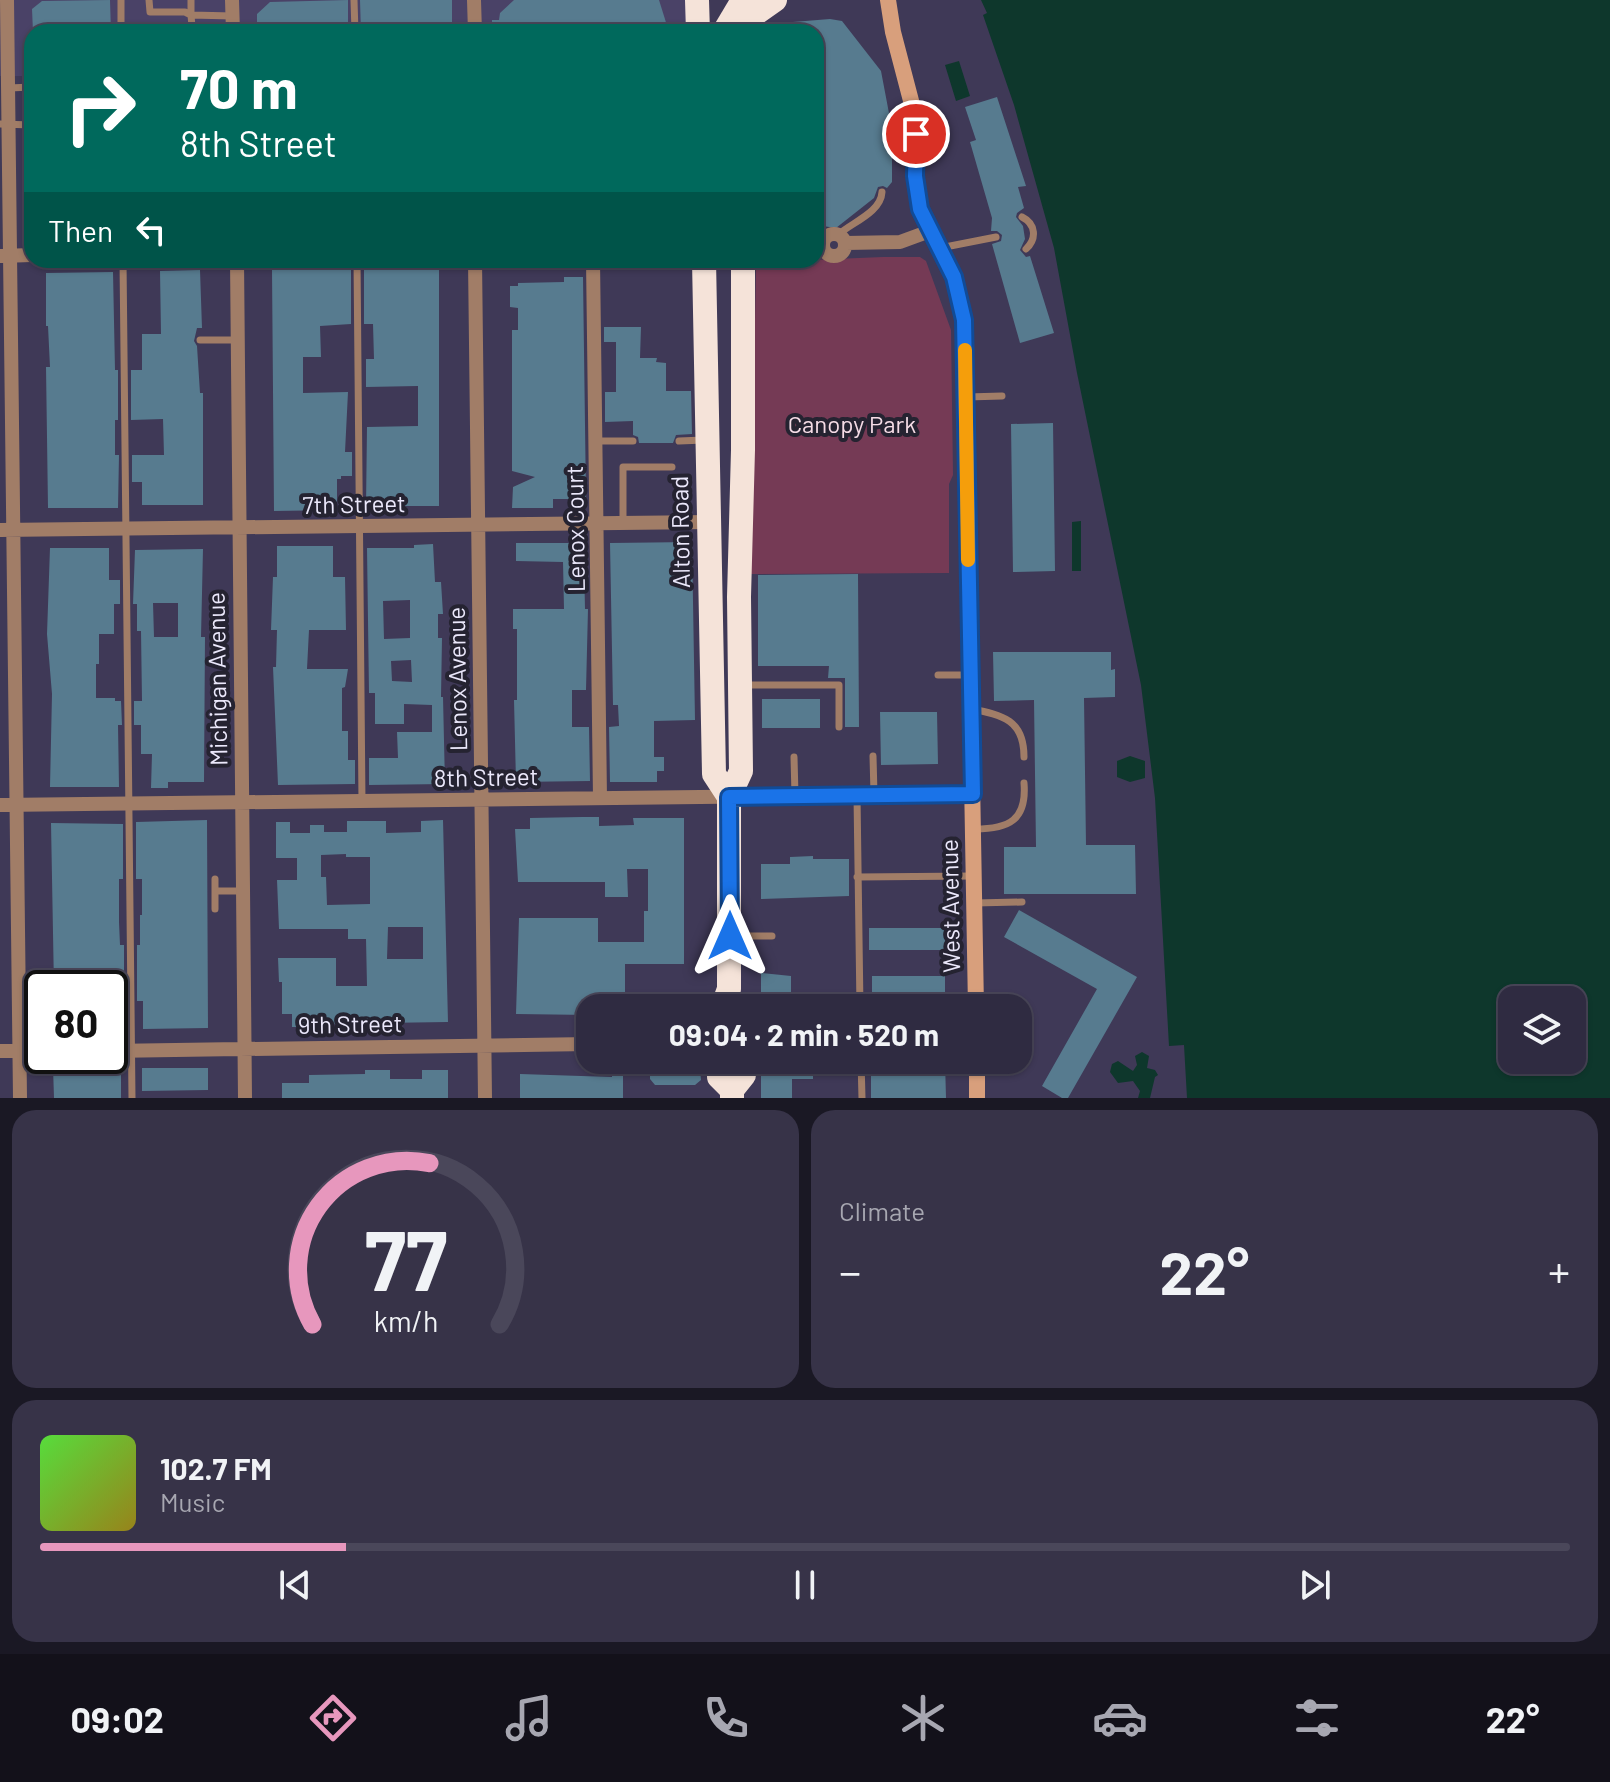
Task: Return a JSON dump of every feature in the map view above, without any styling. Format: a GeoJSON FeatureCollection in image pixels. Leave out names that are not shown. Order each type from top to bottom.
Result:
{"type":"FeatureCollection","features":[{"type":"Feature","properties":{"kind":"highway"},"geometry":{"type":"LineString","coordinates":[[697,0],[698,24]]}},
{"type":"Feature","properties":{"kind":"highway"},"geometry":{"type":"LineString","coordinates":[[726,24],[727,0]]}},
{"type":"Feature","properties":{"kind":"highway"},"geometry":{"type":"LineString","coordinates":[[730,24],[743,0]]}},
{"type":"Feature","properties":{"kind":"highway"},"geometry":{"type":"LineString","coordinates":[[746,24],[752,16],[775,0]]}},
{"type":"Feature","properties":{"kind":"highway","name":"Alton Road"},"geometry":{"type":"LineString","coordinates":[[704,268],[714,774],[729,797]]}},
{"type":"Feature","properties":{"kind":"highway"},"geometry":{"type":"LineString","coordinates":[[729,797],[720,775],[723,608],[721,328],[734,268]]}},
{"type":"Feature","properties":{"kind":"highway","name":"Alton Road"},"geometry":{"type":"LineString","coordinates":[[730,994],[729,797],[741,771],[743,450],[736,268]]}},
{"type":"Feature","properties":{"kind":"highway"},"geometry":{"type":"LineString","coordinates":[[719,1074],[732,1094],[744,1074]]}},
{"type":"Feature","properties":{"kind":"street"},"geometry":{"type":"LineString","coordinates":[[7,0],[4,37],[9,88],[4,124],[7,530],[16,805],[20,1098]]}},
{"type":"Feature","properties":{"kind":"street"},"geometry":{"type":"LineString","coordinates":[[232,0],[233,24]]}},
{"type":"Feature","properties":{"kind":"street"},"geometry":{"type":"LineString","coordinates":[[474,0],[475,24]]}},
{"type":"Feature","properties":{"kind":"street","name":"West Avenue"},"geometry":{"type":"LineString","coordinates":[[888,0],[915,116],[920,209],[954,277],[964,320],[973,479],[971,709],[976,994]]}},
{"type":"Feature","properties":{"kind":"street"},"geometry":{"type":"LineString","coordinates":[[827,239],[900,242],[930,231]]}},
{"type":"Feature","properties":{"kind":"street","name":"Michigan Avenue"},"geometry":{"type":"LineString","coordinates":[[237,268],[245,1098]]}},
{"type":"Feature","properties":{"kind":"street","name":"Lenox Avenue"},"geometry":{"type":"LineString","coordinates":[[475,268],[485,1098]]}},
{"type":"Feature","properties":{"kind":"street","name":"Lenox Court"},"geometry":{"type":"LineString","coordinates":[[593,268],[600,798]]}},
{"type":"Feature","properties":{"kind":"street","name":"7th Street"},"geometry":{"type":"LineString","coordinates":[[7,530],[709,522]]}},
{"type":"Feature","properties":{"kind":"street","name":"8th Street"},"geometry":{"type":"LineString","coordinates":[[0,805],[973,794]]}},
{"type":"Feature","properties":{"kind":"street","name":"9th Street"},"geometry":{"type":"LineString","coordinates":[[128,1050],[576,1044]]}},
{"type":"Feature","properties":{"kind":"street"},"geometry":{"type":"LineString","coordinates":[[0,1051],[24,1051]]}},
{"type":"Feature","properties":{"kind":"street"},"geometry":{"type":"LineString","coordinates":[[977,1074],[977,1098]]}},
{"type":"Feature","properties":{"kind":"lane"},"geometry":{"type":"LineString","coordinates":[[121,0],[121,24]]}},
{"type":"Feature","properties":{"kind":"lane"},"geometry":{"type":"LineString","coordinates":[[149,0],[150,12],[233,16]]}},
{"type":"Feature","properties":{"kind":"lane"},"geometry":{"type":"LineString","coordinates":[[191,0],[192,24]]}},
{"type":"Feature","properties":{"kind":"lane"},"geometry":{"type":"LineString","coordinates":[[354,0],[355,24]]}},
{"type":"Feature","properties":{"kind":"lane"},"geometry":{"type":"LineString","coordinates":[[9,88],[24,87]]}},
{"type":"Feature","properties":{"kind":"lane"},"geometry":{"type":"LineString","coordinates":[[4,124],[24,125]]}},
{"type":"Feature","properties":{"kind":"lane"},"geometry":{"type":"LineString","coordinates":[[827,239],[878,205],[883,197],[882,192]]}},
{"type":"Feature","properties":{"kind":"lane"},"geometry":{"type":"LineString","coordinates":[[1022,217],[1028,220],[1034,231],[1032,243],[1026,249]]}},
{"type":"Feature","properties":{"kind":"lane"},"geometry":{"type":"LineString","coordinates":[[940,248],[996,237]]}},
{"type":"Feature","properties":{"kind":"lane"},"geometry":{"type":"LineString","coordinates":[[123,268],[132,1098]]}},
{"type":"Feature","properties":{"kind":"lane"},"geometry":{"type":"LineString","coordinates":[[357,268],[362,802]]}},
{"type":"Feature","properties":{"kind":"lane"},"geometry":{"type":"LineString","coordinates":[[200,340],[238,340]]}},
{"type":"Feature","properties":{"kind":"lane"},"geometry":{"type":"LineString","coordinates":[[967,397],[1002,396]]}},
{"type":"Feature","properties":{"kind":"lane"},"geometry":{"type":"LineString","coordinates":[[679,441],[707,440]]}},
{"type":"Feature","properties":{"kind":"lane"},"geometry":{"type":"LineString","coordinates":[[596,441],[633,441]]}},
{"type":"Feature","properties":{"kind":"lane"},"geometry":{"type":"LineString","coordinates":[[623,523],[623,467],[672,467]]}},
{"type":"Feature","properties":{"kind":"lane"},"geometry":{"type":"LineString","coordinates":[[938,675],[971,675]]}},
{"type":"Feature","properties":{"kind":"lane"},"geometry":{"type":"LineString","coordinates":[[740,685],[839,685],[839,727]]}},
{"type":"Feature","properties":{"kind":"lane"},"geometry":{"type":"LineString","coordinates":[[971,709],[1010,720],[1022,737],[1024,757]]}},
{"type":"Feature","properties":{"kind":"lane"},"geometry":{"type":"LineString","coordinates":[[873,756],[874,794]]}},
{"type":"Feature","properties":{"kind":"lane"},"geometry":{"type":"LineString","coordinates":[[794,757],[795,795]]}},
{"type":"Feature","properties":{"kind":"lane"},"geometry":{"type":"LineString","coordinates":[[974,829],[993,829],[1016,818],[1024,805],[1024,783]]}},
{"type":"Feature","properties":{"kind":"lane"},"geometry":{"type":"LineString","coordinates":[[857,794],[860,994]]}},
{"type":"Feature","properties":{"kind":"lane"},"geometry":{"type":"LineString","coordinates":[[857,877],[974,876]]}},
{"type":"Feature","properties":{"kind":"lane"},"geometry":{"type":"LineString","coordinates":[[215,879],[215,909]]}},
{"type":"Feature","properties":{"kind":"lane"},"geometry":{"type":"LineString","coordinates":[[215,891],[242,891]]}},
{"type":"Feature","properties":{"kind":"lane"},"geometry":{"type":"LineString","coordinates":[[975,903],[1022,902]]}},
{"type":"Feature","properties":{"kind":"lane"},"geometry":{"type":"LineString","coordinates":[[730,936],[772,936]]}},
{"type":"Feature","properties":{"kind":"lane"},"geometry":{"type":"LineString","coordinates":[[861,1074],[862,1098]]}},
{"type":"Feature","properties":{"kind":"shaded area"},"geometry":{"type":"Polygon","coordinates":[[[0,0],[706,0],[705,24],[24,24],[24,76],[0,76],[0,0]]]}},
{"type":"Feature","properties":{"kind":"shaded area"},"geometry":{"type":"Polygon","coordinates":[[[981,0],[1610,0],[1610,1098],[1187,1098],[1184,1045],[1169,1046],[1155,798],[1141,685],[1054,248],[1014,105],[983,15],[987,13],[981,0]]]}},
{"type":"Feature","properties":{"kind":"shaded area"},"geometry":{"type":"Polygon","coordinates":[[[959,61],[970,96],[956,101],[945,65],[959,61]]]}},
{"type":"Feature","properties":{"kind":"shaded area"},"geometry":{"type":"Polygon","coordinates":[[[1081,521],[1081,571],[1072,571],[1072,522],[1081,521]]]}},
{"type":"Feature","properties":{"kind":"shaded area"},"geometry":{"type":"Polygon","coordinates":[[[1130,756],[1145,761],[1145,778],[1130,782],[1117,777],[1117,761],[1130,756]]]}},
{"type":"Feature","properties":{"kind":"shaded area"},"geometry":{"type":"Polygon","coordinates":[[[1142,1052],[1149,1056],[1147,1068],[1155,1070],[1158,1075],[1150,1098],[1138,1098],[1140,1091],[1133,1081],[1118,1083],[1110,1072],[1112,1064],[1118,1061],[1133,1071],[1137,1065],[1135,1056],[1142,1052]]]}},
{"type":"Feature","properties":{"kind":"green space","name":"Canopy Park"},"geometry":{"type":"Polygon","coordinates":[[[920,257],[926,261],[951,330],[953,475],[949,484],[949,573],[750,574],[756,268],[824,268],[824,259],[920,257]]]}},
{"type":"Feature","properties":{"kind":"building"},"geometry":{"type":"Polygon","coordinates":[[[110,0],[111,24],[33,24],[32,9],[42,1],[110,0]]]}},
{"type":"Feature","properties":{"kind":"building"},"geometry":{"type":"Polygon","coordinates":[[[348,0],[348,24],[257,24],[257,14],[270,2],[348,0]]]}},
{"type":"Feature","properties":{"kind":"building"},"geometry":{"type":"Polygon","coordinates":[[[360,0],[452,0],[452,24],[361,24],[360,0]]]}},
{"type":"Feature","properties":{"kind":"building"},"geometry":{"type":"Polygon","coordinates":[[[514,0],[659,0],[666,24],[492,24],[492,20],[499,20],[500,13],[514,0]]]}},
{"type":"Feature","properties":{"kind":"building"},"geometry":{"type":"Polygon","coordinates":[[[830,19],[842,21],[881,71],[892,129],[892,182],[887,188],[878,187],[874,198],[836,228],[824,226],[824,24],[768,24],[830,19]]]}},
{"type":"Feature","properties":{"kind":"building"},"geometry":{"type":"Polygon","coordinates":[[[997,97],[1026,186],[1018,187],[1024,208],[1016,217],[1023,226],[1025,239],[1020,250],[1026,257],[1030,256],[1054,333],[1020,343],[992,244],[1001,241],[1002,235],[991,231],[992,218],[970,142],[976,140],[965,107],[997,97]]]}},
{"type":"Feature","properties":{"kind":"building"},"geometry":{"type":"Polygon","coordinates":[[[364,269],[439,269],[439,506],[366,506],[367,427],[418,426],[418,386],[366,387],[366,359],[374,359],[373,324],[364,324],[364,269]]]}},
{"type":"Feature","properties":{"kind":"building"},"geometry":{"type":"Polygon","coordinates":[[[200,270],[202,328],[197,328],[194,341],[197,346],[200,393],[203,393],[203,505],[142,505],[142,482],[132,482],[132,455],[164,455],[163,419],[131,420],[131,370],[142,370],[142,334],[161,334],[160,271],[200,270]]]}},
{"type":"Feature","properties":{"kind":"building"},"geometry":{"type":"Polygon","coordinates":[[[272,270],[351,270],[351,324],[320,326],[321,357],[303,357],[303,393],[348,392],[345,452],[352,452],[352,476],[337,479],[337,510],[274,511],[272,270]]]}},
{"type":"Feature","properties":{"kind":"building"},"geometry":{"type":"Polygon","coordinates":[[[113,272],[115,370],[118,370],[115,455],[119,455],[118,508],[48,508],[46,367],[50,367],[46,273],[113,272]]]}},
{"type":"Feature","properties":{"kind":"building"},"geometry":{"type":"Polygon","coordinates":[[[564,277],[583,277],[586,499],[553,499],[553,508],[512,508],[513,487],[535,477],[512,471],[512,330],[518,330],[518,308],[510,307],[510,286],[518,286],[518,283],[564,282],[564,277]]]}},
{"type":"Feature","properties":{"kind":"building"},"geometry":{"type":"Polygon","coordinates":[[[604,327],[641,327],[640,358],[657,358],[656,362],[666,363],[666,391],[691,391],[692,434],[676,435],[673,443],[639,443],[638,437],[633,435],[633,421],[605,422],[605,392],[616,392],[616,342],[604,342],[604,327]]]}},
{"type":"Feature","properties":{"kind":"building"},"geometry":{"type":"Polygon","coordinates":[[[1053,423],[1055,571],[1013,572],[1011,424],[1053,423]]]}},
{"type":"Feature","properties":{"kind":"building"},"geometry":{"type":"Polygon","coordinates":[[[692,542],[695,720],[654,721],[654,757],[664,757],[664,771],[657,771],[657,782],[610,782],[609,727],[619,726],[618,705],[613,705],[610,543],[692,542]]]}},
{"type":"Feature","properties":{"kind":"building"},"geometry":{"type":"Polygon","coordinates":[[[516,543],[587,543],[587,562],[584,562],[585,609],[588,609],[586,690],[572,690],[572,727],[589,727],[590,781],[516,782],[514,700],[517,700],[517,629],[513,629],[513,609],[564,609],[563,562],[516,561],[516,543]]]}},
{"type":"Feature","properties":{"kind":"building"},"geometry":{"type":"Polygon","coordinates":[[[433,544],[435,582],[441,582],[443,614],[438,614],[438,638],[442,638],[445,784],[369,785],[369,758],[398,758],[397,732],[432,732],[432,705],[404,704],[404,724],[375,724],[375,693],[369,693],[367,548],[414,548],[414,545],[433,544]],[[410,600],[383,601],[384,639],[410,638],[410,600]],[[411,660],[391,661],[392,681],[412,682],[411,660]]]}},
{"type":"Feature","properties":{"kind":"building"},"geometry":{"type":"Polygon","coordinates":[[[277,546],[333,546],[333,577],[345,577],[346,630],[309,630],[307,669],[348,669],[345,687],[342,688],[342,731],[348,731],[348,760],[355,760],[355,784],[278,785],[273,667],[276,667],[277,630],[271,630],[277,546]]]}},
{"type":"Feature","properties":{"kind":"building"},"geometry":{"type":"Polygon","coordinates":[[[50,548],[109,548],[109,580],[120,580],[120,604],[114,604],[114,634],[99,634],[99,664],[96,664],[96,698],[121,701],[122,725],[118,725],[119,787],[50,787],[52,694],[47,634],[50,548]]]}},
{"type":"Feature","properties":{"kind":"building"},"geometry":{"type":"Polygon","coordinates":[[[203,549],[204,782],[168,782],[168,788],[151,788],[152,754],[141,754],[141,725],[134,725],[134,701],[142,701],[141,631],[137,631],[137,604],[133,604],[135,550],[203,549]],[[153,603],[154,637],[178,637],[178,603],[153,603]]]}},
{"type":"Feature","properties":{"kind":"building"},"geometry":{"type":"Polygon","coordinates":[[[858,574],[859,727],[845,727],[845,678],[828,678],[829,666],[758,666],[758,575],[858,574]]]}},
{"type":"Feature","properties":{"kind":"building"},"geometry":{"type":"Polygon","coordinates":[[[993,652],[1111,652],[1111,670],[1115,669],[1115,697],[1084,698],[1086,845],[1135,845],[1136,894],[1004,894],[1004,847],[1036,847],[1034,700],[994,701],[993,652]]]}},
{"type":"Feature","properties":{"kind":"building"},"geometry":{"type":"Polygon","coordinates":[[[762,699],[820,699],[820,728],[762,728],[762,699]]]}},
{"type":"Feature","properties":{"kind":"building"},"geometry":{"type":"Polygon","coordinates":[[[880,712],[937,712],[938,764],[881,765],[880,712]]]}},
{"type":"Feature","properties":{"kind":"building"},"geometry":{"type":"Polygon","coordinates":[[[599,817],[599,826],[634,825],[633,818],[684,818],[684,964],[625,964],[625,994],[576,994],[576,1015],[516,1014],[519,918],[598,918],[598,942],[644,942],[644,911],[648,911],[648,869],[627,869],[628,897],[605,897],[605,882],[518,882],[515,829],[530,829],[530,818],[599,817]]]}},
{"type":"Feature","properties":{"kind":"building"},"geometry":{"type":"Polygon","coordinates":[[[207,820],[208,1028],[143,1029],[143,1001],[137,1001],[142,879],[136,879],[136,822],[207,820]]]}},
{"type":"Feature","properties":{"kind":"building"},"geometry":{"type":"Polygon","coordinates":[[[443,820],[448,1022],[292,1027],[292,1014],[282,1014],[278,958],[336,958],[336,986],[367,986],[366,939],[348,939],[348,929],[279,929],[277,880],[297,880],[297,858],[276,858],[276,822],[290,822],[290,833],[310,833],[310,825],[324,825],[324,832],[347,832],[347,821],[386,821],[386,833],[421,832],[421,821],[443,820]],[[346,854],[321,855],[321,877],[326,877],[327,905],[370,904],[370,857],[346,857],[346,854]],[[388,927],[387,959],[423,959],[423,927],[388,927]]]}},
{"type":"Feature","properties":{"kind":"building"},"geometry":{"type":"Polygon","coordinates":[[[51,823],[123,824],[119,922],[120,945],[124,945],[124,970],[54,970],[51,823]]]}},
{"type":"Feature","properties":{"kind":"building"},"geometry":{"type":"Polygon","coordinates":[[[813,856],[813,859],[849,859],[849,896],[761,899],[761,864],[790,864],[790,857],[813,856]]]}},
{"type":"Feature","properties":{"kind":"building"},"geometry":{"type":"Polygon","coordinates":[[[1019,910],[1137,977],[1068,1098],[1062,1098],[1042,1086],[1097,989],[1004,937],[1019,910]]]}},
{"type":"Feature","properties":{"kind":"building"},"geometry":{"type":"Polygon","coordinates":[[[869,928],[946,928],[945,950],[869,950],[869,928]]]}},
{"type":"Feature","properties":{"kind":"building"},"geometry":{"type":"Polygon","coordinates":[[[761,973],[791,976],[791,994],[761,994],[761,973]]]}},
{"type":"Feature","properties":{"kind":"building"},"geometry":{"type":"Polygon","coordinates":[[[872,976],[945,976],[945,994],[872,994],[872,976]]]}},
{"type":"Feature","properties":{"kind":"building"},"geometry":{"type":"Polygon","coordinates":[[[142,1068],[208,1068],[208,1090],[142,1091],[142,1068]]]}},
{"type":"Feature","properties":{"kind":"building"},"geometry":{"type":"Polygon","coordinates":[[[365,1070],[390,1070],[390,1079],[422,1079],[422,1070],[448,1070],[448,1098],[282,1098],[282,1083],[309,1083],[309,1075],[365,1074],[365,1070]]]}},
{"type":"Feature","properties":{"kind":"building"},"geometry":{"type":"Polygon","coordinates":[[[53,1074],[121,1074],[121,1098],[54,1098],[53,1074]]]}},
{"type":"Feature","properties":{"kind":"building"},"geometry":{"type":"Polygon","coordinates":[[[520,1074],[612,1077],[612,1074],[623,1074],[623,1098],[520,1098],[520,1074]]]}},
{"type":"Feature","properties":{"kind":"building"},"geometry":{"type":"Polygon","coordinates":[[[650,1074],[700,1074],[701,1080],[695,1085],[655,1085],[650,1074]]]}},
{"type":"Feature","properties":{"kind":"building"},"geometry":{"type":"Polygon","coordinates":[[[761,1074],[813,1074],[813,1079],[792,1079],[792,1098],[761,1098],[761,1074]]]}},
{"type":"Feature","properties":{"kind":"building"},"geometry":{"type":"Polygon","coordinates":[[[871,1074],[945,1074],[946,1098],[871,1098],[871,1074]]]}},
{"type":"Feature","properties":{"kind":"slow traffic"},"geometry":{"type":"LineString","coordinates":[[965,350],[968,560]]}},
{"type":"Feature","properties":{"kind":"route"},"geometry":{"type":"LineString","coordinates":[[730,936],[729,797],[973,794],[964,320],[954,277],[920,209],[915,176],[916,134]]}}]}
